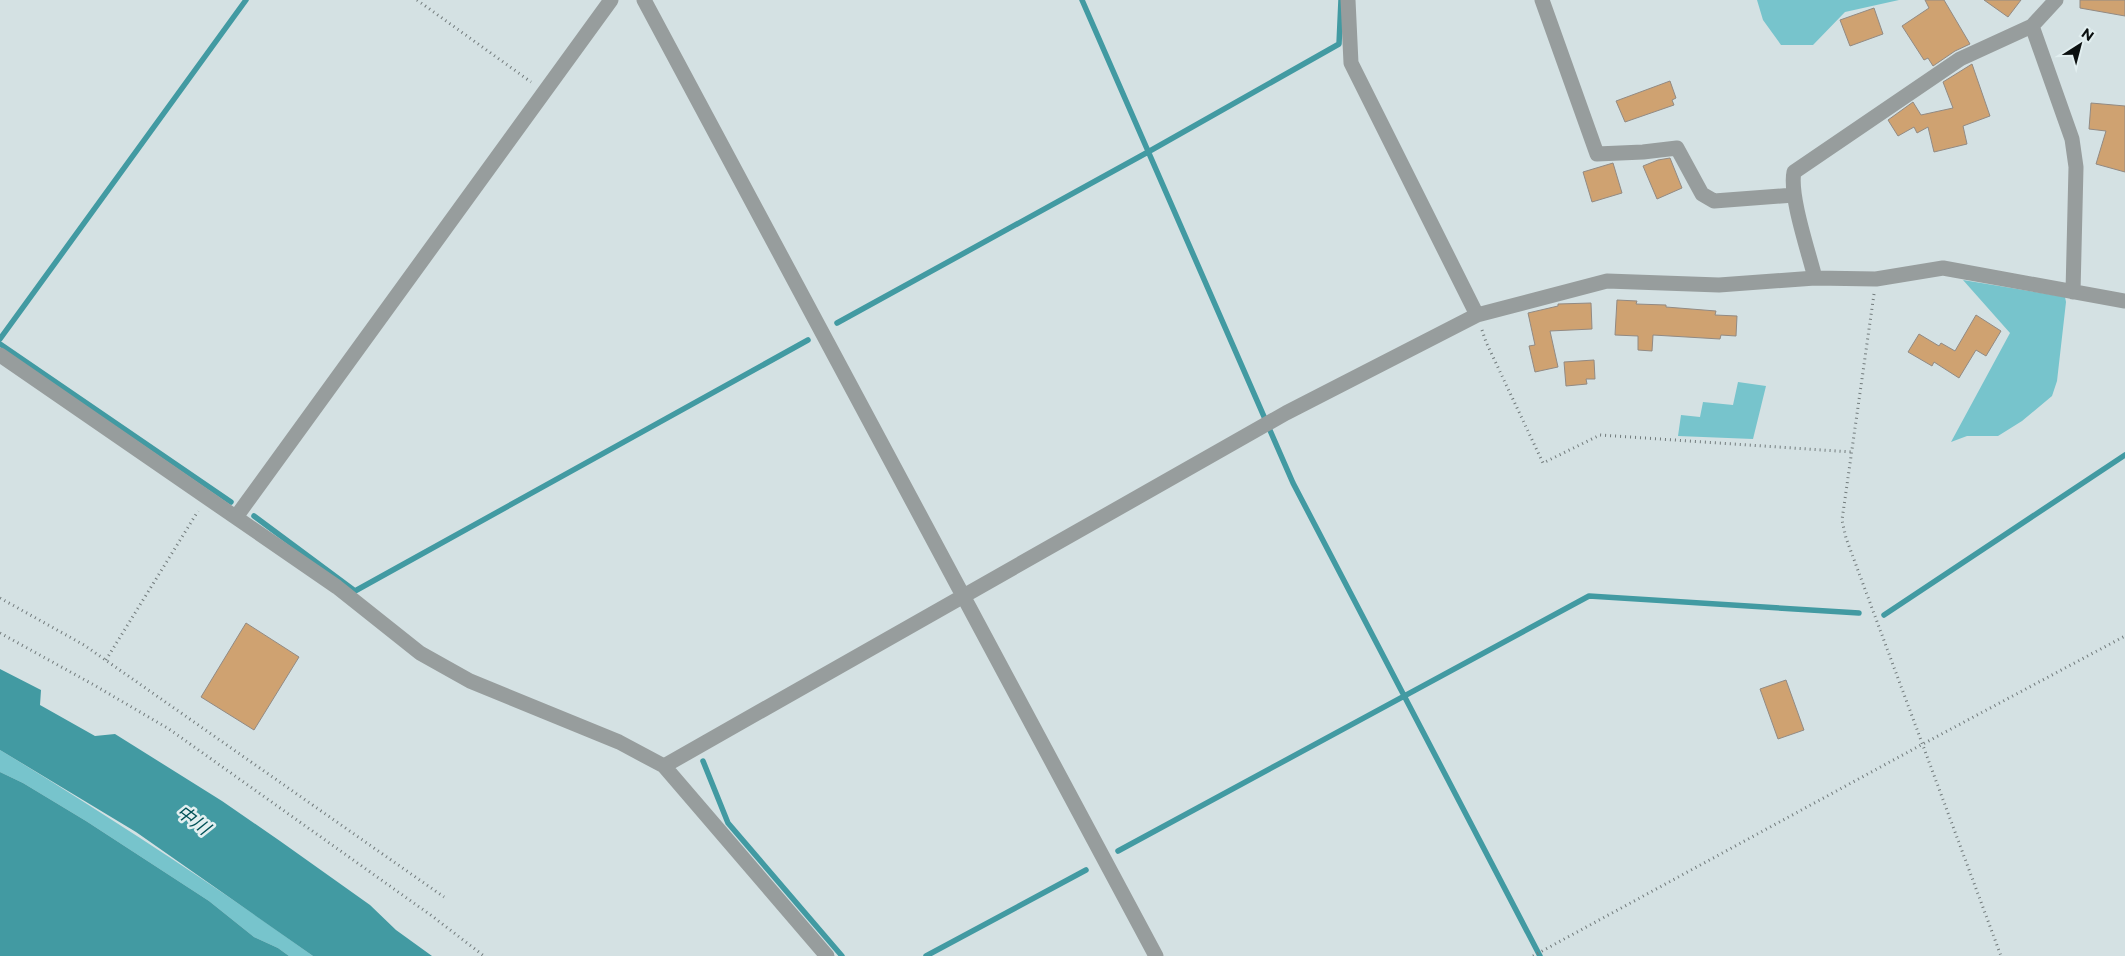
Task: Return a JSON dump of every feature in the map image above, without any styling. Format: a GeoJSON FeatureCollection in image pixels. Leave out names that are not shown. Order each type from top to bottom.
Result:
{"type":"FeatureCollection","features":[{"type":"Feature","properties":{"kind":"street"},"geometry":{"type":"LineString","coordinates":[[236,517],[611,0]]}},
{"type":"Feature","properties":{"kind":"street"},"geometry":{"type":"LineString","coordinates":[[644,0],[1156,956]]}},
{"type":"Feature","properties":{"kind":"street"},"geometry":{"type":"LineString","coordinates":[[1348,0],[1351,63],[1477,315]]}},
{"type":"Feature","properties":{"kind":"street"},"geometry":{"type":"LineString","coordinates":[[1542,0],[1597,154],[1677,148],[1702,194],[1714,201],[1794,195]]}},
{"type":"Feature","properties":{"kind":"street"},"geometry":{"type":"LineString","coordinates":[[1815,278],[1794,195],[1792,180],[1794,172],[1960,60],[2032,26],[2056,0]]}},
{"type":"Feature","properties":{"kind":"street"},"geometry":{"type":"LineString","coordinates":[[2032,26],[2072,139],[2076,166],[2073,292]]}},
{"type":"Feature","properties":{"kind":"street"},"geometry":{"type":"LineString","coordinates":[[664,766],[1259,428],[1477,315],[1607,281],[1719,285],[1815,278],[1876,279],[1943,268],[2125,301]]}},
{"type":"Feature","properties":{"kind":"street"},"geometry":{"type":"LineString","coordinates":[[0,355],[336,587],[420,653],[470,681],[619,742],[664,766],[827,956]]}},
{"type":"Feature","properties":{"kind":"path"},"geometry":{"type":"LineString","coordinates":[[418,0],[544,91]]}},
{"type":"Feature","properties":{"kind":"path"},"geometry":{"type":"LineString","coordinates":[[1876,279],[1842,520],[1846,538],[1921,745],[2001,956]]}},
{"type":"Feature","properties":{"kind":"path"},"geometry":{"type":"LineString","coordinates":[[1477,315],[1486,342],[1543,463],[1600,434],[1852,452]]}},
{"type":"Feature","properties":{"kind":"path"},"geometry":{"type":"LineString","coordinates":[[106,660],[207,498]]}},
{"type":"Feature","properties":{"kind":"path"},"geometry":{"type":"LineString","coordinates":[[0,598],[84,644],[444,897]]}},
{"type":"Feature","properties":{"kind":"path"},"geometry":{"type":"LineString","coordinates":[[0,633],[94,684],[169,729],[432,916],[484,956]]}},
{"type":"Feature","properties":{"kind":"path"},"geometry":{"type":"LineString","coordinates":[[1533,956],[2125,636]]}},
{"type":"Feature","properties":{"kind":"shaded area"},"geometry":{"type":"Polygon","coordinates":[[[1757,0],[1899,0],[1845,12],[1813,45],[1781,45],[1763,20],[1757,0]]]}},
{"type":"Feature","properties":{"kind":"shaded area"},"geometry":{"type":"Polygon","coordinates":[[[1963,280],[2065,297],[2066,302],[2057,381],[2052,396],[2022,421],[1998,436],[1967,436],[1951,442],[2010,333],[1963,280]]]}},
{"type":"Feature","properties":{"kind":"shaded area"},"geometry":{"type":"Polygon","coordinates":[[[1738,382],[1766,386],[1753,439],[1678,436],[1681,415],[1700,417],[1703,402],[1733,405],[1738,382]]]}},
{"type":"Feature","properties":{"kind":"shaded area"},"geometry":{"type":"Polygon","coordinates":[[[0,750],[158,850],[313,956],[289,956],[278,948],[254,937],[209,901],[86,821],[23,783],[0,772],[0,750]]]}},
{"type":"Feature","properties":{"kind":"water","name":"中川"},"geometry":{"type":"Polygon","coordinates":[[[0,669],[41,690],[40,705],[95,736],[115,734],[222,801],[370,905],[396,930],[432,956],[313,956],[136,832],[0,750],[0,669]]]}},
{"type":"Feature","properties":{"kind":"water"},"geometry":{"type":"Polygon","coordinates":[[[0,772],[23,783],[86,821],[209,901],[254,937],[278,948],[289,956],[0,956],[0,772]]]}},
{"type":"Feature","properties":{"kind":"building"},"geometry":{"type":"Polygon","coordinates":[[[1925,0],[1944,0],[1970,44],[1955,51],[1933,66],[1928,58],[1924,60],[1902,26],[1929,8],[1925,0]]]}},
{"type":"Feature","properties":{"kind":"building"},"geometry":{"type":"Polygon","coordinates":[[[1984,0],[2021,0],[2008,17],[1984,0]]]}},
{"type":"Feature","properties":{"kind":"building"},"geometry":{"type":"Polygon","coordinates":[[[2080,0],[2125,0],[2125,16],[2080,8],[2080,0]]]}},
{"type":"Feature","properties":{"kind":"building"},"geometry":{"type":"Polygon","coordinates":[[[1874,8],[1883,34],[1850,46],[1840,20],[1874,8]]]}},
{"type":"Feature","properties":{"kind":"building"},"geometry":{"type":"Polygon","coordinates":[[[1972,64],[1990,116],[1963,126],[1967,144],[1934,152],[1928,127],[1917,133],[1914,127],[1898,136],[1888,120],[1913,102],[1921,115],[1953,108],[1943,82],[1972,64]]]}},
{"type":"Feature","properties":{"kind":"building"},"geometry":{"type":"Polygon","coordinates":[[[1670,81],[1676,98],[1672,100],[1674,105],[1625,122],[1616,101],[1670,81]]]}},
{"type":"Feature","properties":{"kind":"building"},"geometry":{"type":"Polygon","coordinates":[[[2091,103],[2125,106],[2125,172],[2096,164],[2106,131],[2089,129],[2091,103]]]}},
{"type":"Feature","properties":{"kind":"building"},"geometry":{"type":"Polygon","coordinates":[[[1670,158],[1682,188],[1657,199],[1643,166],[1670,158]]]}},
{"type":"Feature","properties":{"kind":"building"},"geometry":{"type":"Polygon","coordinates":[[[1613,163],[1622,193],[1592,202],[1583,172],[1613,163]]]}},
{"type":"Feature","properties":{"kind":"building"},"geometry":{"type":"Polygon","coordinates":[[[1617,300],[1637,301],[1636,304],[1666,305],[1666,307],[1716,311],[1715,315],[1737,316],[1736,336],[1721,335],[1720,339],[1653,335],[1652,351],[1638,350],[1638,336],[1615,335],[1617,300]]]}},
{"type":"Feature","properties":{"kind":"building"},"geometry":{"type":"Polygon","coordinates":[[[1591,303],[1592,329],[1550,331],[1558,367],[1535,372],[1529,346],[1535,345],[1528,313],[1558,306],[1558,304],[1591,303]]]}},
{"type":"Feature","properties":{"kind":"building"},"geometry":{"type":"Polygon","coordinates":[[[1976,315],[2001,331],[1986,356],[1976,350],[1959,378],[1934,362],[1932,366],[1908,352],[1919,334],[1939,346],[1941,343],[1955,351],[1976,315]]]}},
{"type":"Feature","properties":{"kind":"building"},"geometry":{"type":"Polygon","coordinates":[[[1594,360],[1595,379],[1586,379],[1587,384],[1566,386],[1564,362],[1594,360]]]}},
{"type":"Feature","properties":{"kind":"building"},"geometry":{"type":"Polygon","coordinates":[[[246,623],[299,657],[254,730],[201,697],[246,623]]]}},
{"type":"Feature","properties":{"kind":"building"},"geometry":{"type":"Polygon","coordinates":[[[1786,680],[1804,730],[1778,739],[1760,689],[1786,680]]]}},
{"type":"Feature","properties":{"kind":"waterway"},"geometry":{"type":"LineString","coordinates":[[0,339],[246,0]]}},
{"type":"Feature","properties":{"kind":"waterway"},"geometry":{"type":"LineString","coordinates":[[1082,0],[1293,483],[1540,956]]}},
{"type":"Feature","properties":{"kind":"waterway"},"geometry":{"type":"LineString","coordinates":[[837,323],[1148,152],[1339,44],[1341,0]]}},
{"type":"Feature","properties":{"kind":"waterway"},"geometry":{"type":"LineString","coordinates":[[254,516],[355,591],[808,340]]}},
{"type":"Feature","properties":{"kind":"waterway"},"geometry":{"type":"LineString","coordinates":[[0,344],[231,502]]}},
{"type":"Feature","properties":{"kind":"waterway"},"geometry":{"type":"LineString","coordinates":[[1884,615],[2125,455]]}},
{"type":"Feature","properties":{"kind":"waterway"},"geometry":{"type":"LineString","coordinates":[[1118,851],[1589,596],[1859,613]]}},
{"type":"Feature","properties":{"kind":"waterway"},"geometry":{"type":"LineString","coordinates":[[703,761],[728,823],[842,956]]}},
{"type":"Feature","properties":{"kind":"waterway"},"geometry":{"type":"LineString","coordinates":[[926,956],[1086,870]]}}]}
